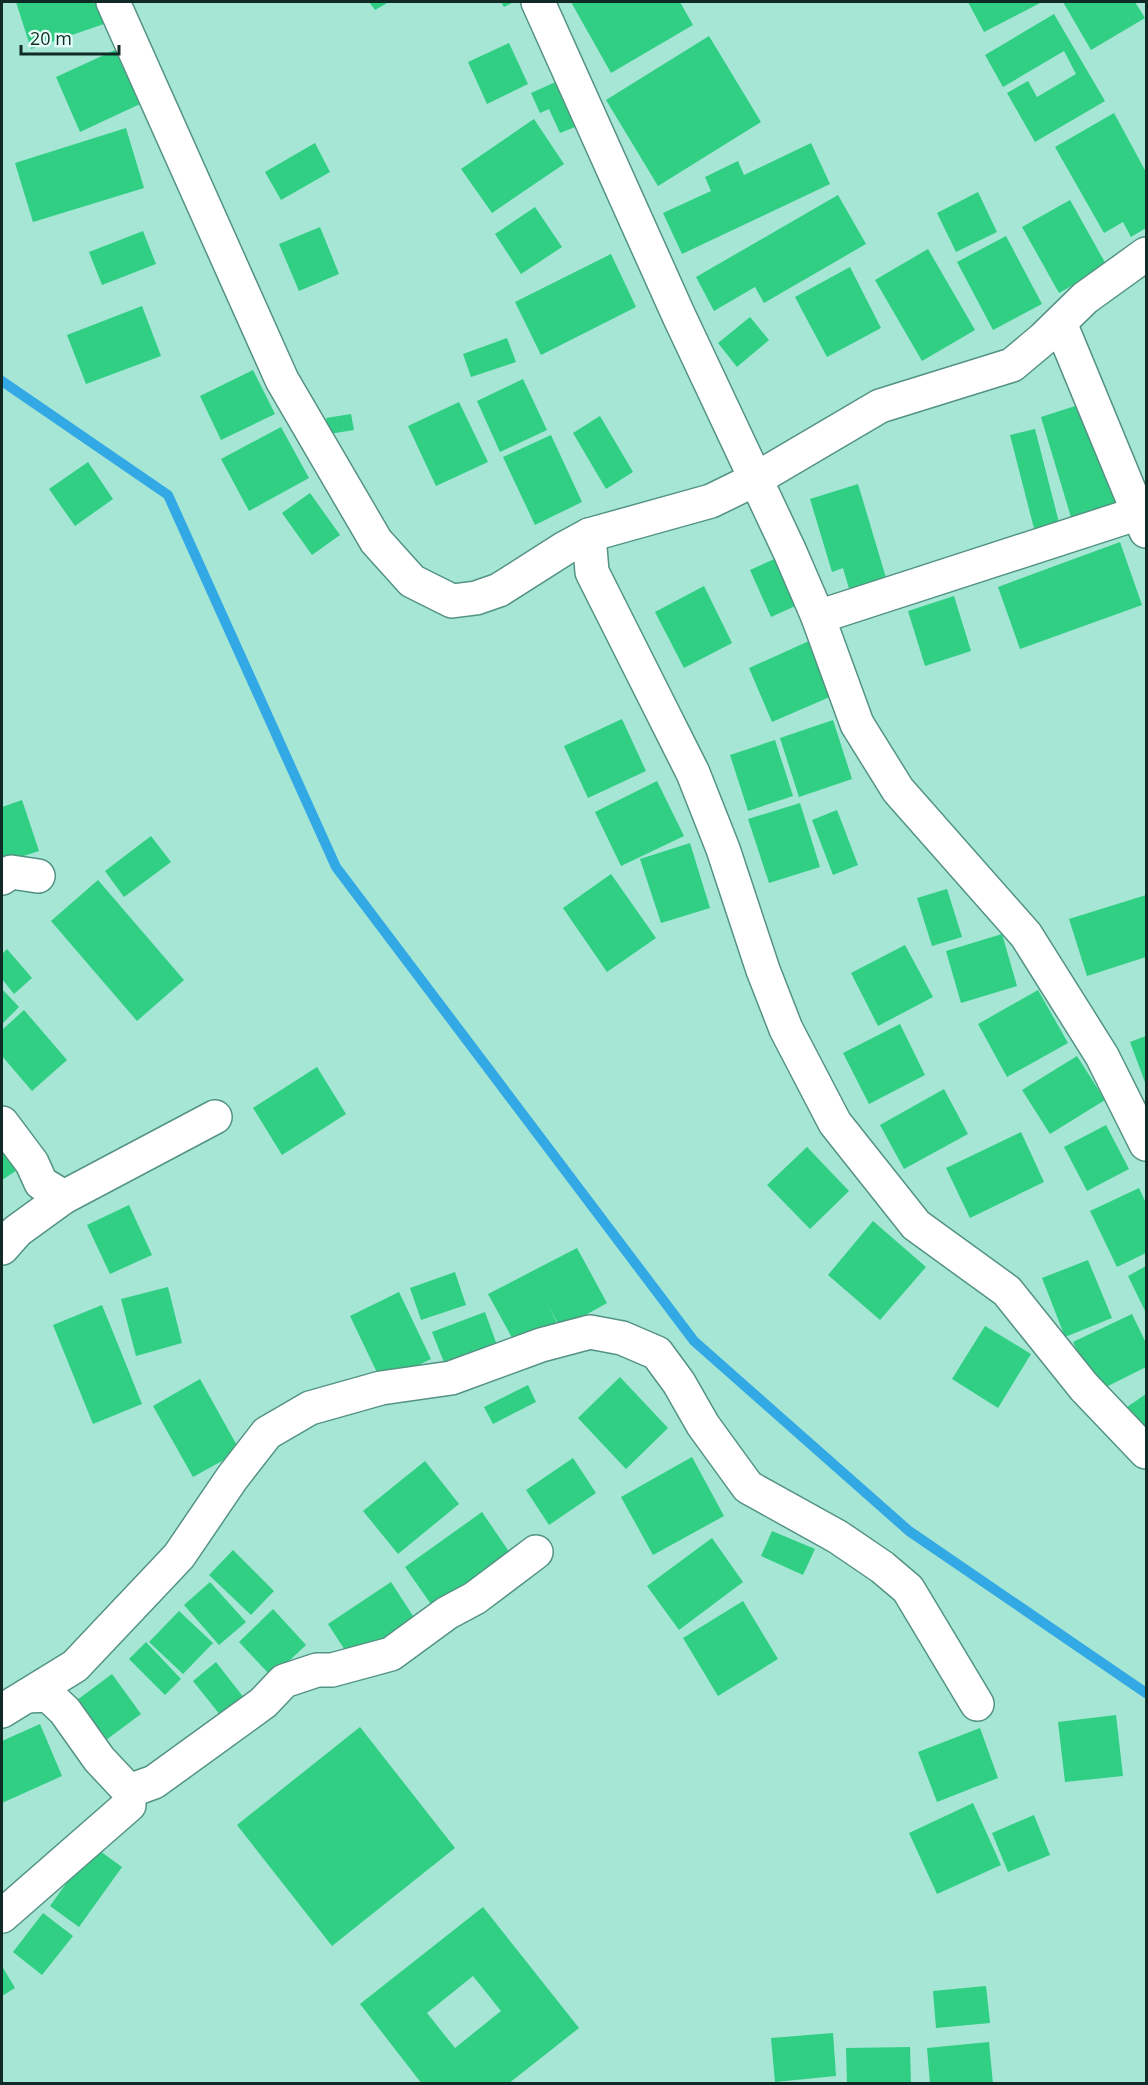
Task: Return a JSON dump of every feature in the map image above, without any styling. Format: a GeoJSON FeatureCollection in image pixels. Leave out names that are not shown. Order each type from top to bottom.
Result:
{"type":"FeatureCollection","features":[{"type":"Feature","properties":{"kind":"street"},"geometry":{"type":"LineString","coordinates":[[113,2],[282,380],[376,541],[412,581],[453,601],[476,598],[499,590],[589,535],[711,501],[756,480],[880,406],[1012,365],[1085,298],[1146,254]]}},
{"type":"Feature","properties":{"kind":"street"},"geometry":{"type":"LineString","coordinates":[[538,2],[818,617],[857,724],[898,790],[1026,935],[1102,1056],[1146,1144]]}},
{"type":"Feature","properties":{"kind":"street"},"geometry":{"type":"LineString","coordinates":[[818,617],[1143,522],[1060,323]]}},
{"type":"Feature","properties":{"kind":"street"},"geometry":{"type":"LineString","coordinates":[[589,535],[592,572],[693,773],[723,849],[763,970],[786,1029],[835,1123],[916,1225],[1007,1291],[1083,1387],[1146,1452]]}},
{"type":"Feature","properties":{"kind":"street"},"geometry":{"type":"LineString","coordinates":[[2,878],[11,872],[38,876]]}},
{"type":"Feature","properties":{"kind":"street"},"geometry":{"type":"LineString","coordinates":[[2,1248],[17,1231],[64,1197],[215,1118]]}},
{"type":"Feature","properties":{"kind":"street"},"geometry":{"type":"LineString","coordinates":[[2,1123],[32,1163],[41,1184],[64,1197]]}},
{"type":"Feature","properties":{"kind":"street"},"geometry":{"type":"LineString","coordinates":[[14,1703],[75,1666],[179,1556],[232,1478],[267,1433],[310,1408],[381,1388],[451,1378],[541,1345],[590,1332],[622,1338],[657,1353],[679,1383],[703,1425],[748,1487],[838,1537],[882,1567],[908,1589],[976,1704]]}},
{"type":"Feature","properties":{"kind":"street"},"geometry":{"type":"LineString","coordinates":[[129,1791],[154,1782],[263,1702],[284,1681],[316,1670],[332,1670],[391,1654],[447,1613],[475,1598],[536,1552]]}},
{"type":"Feature","properties":{"kind":"street"},"geometry":{"type":"LineString","coordinates":[[2,1916],[129,1805],[129,1791],[99,1759],[65,1712],[48,1695],[14,1703]]}},
{"type":"Feature","properties":{"kind":"building"},"geometry":{"type":"Polygon","coordinates":[[[16,2],[96,2],[104,24],[31,49],[16,2]]]}},
{"type":"Feature","properties":{"kind":"building"},"geometry":{"type":"Polygon","coordinates":[[[369,2],[389,2],[375,10],[369,2]]]}},
{"type":"Feature","properties":{"kind":"building"},"geometry":{"type":"Polygon","coordinates":[[[501,2],[514,2],[504,7],[501,2]]]}},
{"type":"Feature","properties":{"kind":"building"},"geometry":{"type":"Polygon","coordinates":[[[571,2],[680,2],[693,25],[611,73],[571,2]]]}},
{"type":"Feature","properties":{"kind":"building"},"geometry":{"type":"Polygon","coordinates":[[[968,2],[1042,2],[984,32],[968,2]]]}},
{"type":"Feature","properties":{"kind":"building"},"geometry":{"type":"Polygon","coordinates":[[[1063,2],[1135,2],[1145,18],[1091,50],[1063,2]]]}},
{"type":"Feature","properties":{"kind":"building"},"geometry":{"type":"Polygon","coordinates":[[[1054,14],[1105,101],[1035,142],[1007,93],[1028,81],[1037,97],[1076,74],[1064,51],[1003,87],[985,55],[1054,14]]]}},
{"type":"Feature","properties":{"kind":"building"},"geometry":{"type":"Polygon","coordinates":[[[709,36],[761,122],[658,186],[606,100],[709,36]]]}},
{"type":"Feature","properties":{"kind":"building"},"geometry":{"type":"Polygon","coordinates":[[[509,43],[528,84],[487,104],[468,62],[509,43]]]}},
{"type":"Feature","properties":{"kind":"building"},"geometry":{"type":"Polygon","coordinates":[[[115,50],[140,104],[80,132],[56,77],[115,50]]]}},
{"type":"Feature","properties":{"kind":"building"},"geometry":{"type":"Polygon","coordinates":[[[560,80],[580,125],[560,133],[549,109],[540,113],[531,93],[560,80]]]}},
{"type":"Feature","properties":{"kind":"building"},"geometry":{"type":"Polygon","coordinates":[[[1114,113],[1146,172],[1146,228],[1131,237],[1123,222],[1104,233],[1055,147],[1114,113]]]}},
{"type":"Feature","properties":{"kind":"building"},"geometry":{"type":"Polygon","coordinates":[[[534,119],[564,164],[492,213],[461,169],[534,119]]]}},
{"type":"Feature","properties":{"kind":"building"},"geometry":{"type":"Polygon","coordinates":[[[126,128],[144,188],[33,222],[15,163],[126,128]]]}},
{"type":"Feature","properties":{"kind":"building"},"geometry":{"type":"Polygon","coordinates":[[[315,143],[330,172],[281,200],[265,172],[315,143]]]}},
{"type":"Feature","properties":{"kind":"building"},"geometry":{"type":"Polygon","coordinates":[[[811,143],[830,184],[682,254],[663,213],[711,191],[705,177],[738,161],[744,175],[811,143]]]}},
{"type":"Feature","properties":{"kind":"building"},"geometry":{"type":"Polygon","coordinates":[[[978,192],[997,232],[956,252],[937,213],[978,192]]]}},
{"type":"Feature","properties":{"kind":"building"},"geometry":{"type":"Polygon","coordinates":[[[838,195],[866,244],[764,303],[755,287],[714,311],[696,277],[838,195]]]}},
{"type":"Feature","properties":{"kind":"building"},"geometry":{"type":"Polygon","coordinates":[[[1070,200],[1107,266],[1059,293],[1022,227],[1070,200]]]}},
{"type":"Feature","properties":{"kind":"building"},"geometry":{"type":"Polygon","coordinates":[[[535,207],[562,247],[521,274],[495,234],[535,207]]]}},
{"type":"Feature","properties":{"kind":"building"},"geometry":{"type":"Polygon","coordinates":[[[320,227],[339,274],[299,291],[279,244],[320,227]]]}},
{"type":"Feature","properties":{"kind":"building"},"geometry":{"type":"Polygon","coordinates":[[[143,231],[156,264],[102,285],[89,252],[143,231]]]}},
{"type":"Feature","properties":{"kind":"building"},"geometry":{"type":"Polygon","coordinates":[[[1006,236],[1042,304],[993,330],[957,262],[1006,236]]]}},
{"type":"Feature","properties":{"kind":"building"},"geometry":{"type":"Polygon","coordinates":[[[928,249],[975,330],[922,361],[875,280],[928,249]]]}},
{"type":"Feature","properties":{"kind":"building"},"geometry":{"type":"Polygon","coordinates":[[[611,254],[636,307],[541,355],[515,302],[611,254]]]}},
{"type":"Feature","properties":{"kind":"building"},"geometry":{"type":"Polygon","coordinates":[[[850,267],[881,328],[827,357],[795,297],[850,267]]]}},
{"type":"Feature","properties":{"kind":"building"},"geometry":{"type":"Polygon","coordinates":[[[142,306],[161,356],[86,384],[67,335],[142,306]]]}},
{"type":"Feature","properties":{"kind":"building"},"geometry":{"type":"Polygon","coordinates":[[[750,317],[769,340],[737,367],[718,343],[750,317]]]}},
{"type":"Feature","properties":{"kind":"building"},"geometry":{"type":"Polygon","coordinates":[[[507,338],[516,362],[471,377],[463,354],[507,338]]]}},
{"type":"Feature","properties":{"kind":"building"},"geometry":{"type":"Polygon","coordinates":[[[253,370],[275,414],[221,440],[200,396],[253,370]]]}},
{"type":"Feature","properties":{"kind":"building"},"geometry":{"type":"Polygon","coordinates":[[[523,379],[547,430],[500,452],[477,401],[523,379]]]}},
{"type":"Feature","properties":{"kind":"building"},"geometry":{"type":"Polygon","coordinates":[[[1100,398],[1132,506],[1073,524],[1041,417],[1100,398]]]}},
{"type":"Feature","properties":{"kind":"building"},"geometry":{"type":"Polygon","coordinates":[[[459,402],[488,462],[436,486],[408,426],[459,402]]]}},
{"type":"Feature","properties":{"kind":"building"},"geometry":{"type":"Polygon","coordinates":[[[351,414],[354,430],[329,434],[326,418],[351,414]]]}},
{"type":"Feature","properties":{"kind":"building"},"geometry":{"type":"Polygon","coordinates":[[[600,416],[633,472],[606,489],[573,433],[600,416]]]}},
{"type":"Feature","properties":{"kind":"building"},"geometry":{"type":"Polygon","coordinates":[[[281,427],[309,478],[249,511],[221,459],[281,427]]]}},
{"type":"Feature","properties":{"kind":"building"},"geometry":{"type":"Polygon","coordinates":[[[1035,429],[1064,542],[1039,548],[1010,435],[1035,429]]]}},
{"type":"Feature","properties":{"kind":"building"},"geometry":{"type":"Polygon","coordinates":[[[551,435],[582,502],[535,525],[503,457],[551,435]]]}},
{"type":"Feature","properties":{"kind":"building"},"geometry":{"type":"Polygon","coordinates":[[[88,462],[113,499],[75,526],[49,489],[88,462]]]}},
{"type":"Feature","properties":{"kind":"building"},"geometry":{"type":"Polygon","coordinates":[[[858,484],[887,581],[850,592],[843,568],[832,572],[810,499],[858,484]]]}},
{"type":"Feature","properties":{"kind":"building"},"geometry":{"type":"Polygon","coordinates":[[[310,493],[340,535],[312,555],[282,513],[310,493]]]}},
{"type":"Feature","properties":{"kind":"building"},"geometry":{"type":"Polygon","coordinates":[[[1120,542],[1142,605],[1020,649],[998,587],[1120,542]]]}},
{"type":"Feature","properties":{"kind":"building"},"geometry":{"type":"Polygon","coordinates":[[[781,556],[802,603],[771,617],[750,570],[781,556]]]}},
{"type":"Feature","properties":{"kind":"building"},"geometry":{"type":"Polygon","coordinates":[[[704,586],[732,643],[684,668],[655,612],[704,586]]]}},
{"type":"Feature","properties":{"kind":"building"},"geometry":{"type":"Polygon","coordinates":[[[954,596],[971,651],[925,666],[908,611],[954,596]]]}},
{"type":"Feature","properties":{"kind":"building"},"geometry":{"type":"Polygon","coordinates":[[[809,641],[832,696],[772,722],[749,668],[809,641]]]}},
{"type":"Feature","properties":{"kind":"building"},"geometry":{"type":"Polygon","coordinates":[[[622,719],[646,771],[588,798],[564,746],[622,719]]]}},
{"type":"Feature","properties":{"kind":"building"},"geometry":{"type":"Polygon","coordinates":[[[833,720],[852,779],[799,797],[780,738],[833,720]]]}},
{"type":"Feature","properties":{"kind":"building"},"geometry":{"type":"Polygon","coordinates":[[[775,740],[793,796],[748,811],[730,755],[775,740]]]}},
{"type":"Feature","properties":{"kind":"building"},"geometry":{"type":"Polygon","coordinates":[[[657,781],[684,836],[621,866],[595,812],[657,781]]]}},
{"type":"Feature","properties":{"kind":"building"},"geometry":{"type":"Polygon","coordinates":[[[22,800],[39,851],[2,863],[2,807],[22,800]]]}},
{"type":"Feature","properties":{"kind":"building"},"geometry":{"type":"Polygon","coordinates":[[[800,803],[820,867],[769,883],[748,819],[800,803]]]}},
{"type":"Feature","properties":{"kind":"building"},"geometry":{"type":"Polygon","coordinates":[[[837,810],[858,865],[833,875],[812,820],[837,810]]]}},
{"type":"Feature","properties":{"kind":"building"},"geometry":{"type":"Polygon","coordinates":[[[151,836],[171,862],[124,897],[105,871],[151,836]]]}},
{"type":"Feature","properties":{"kind":"building"},"geometry":{"type":"Polygon","coordinates":[[[690,843],[710,908],[661,923],[640,859],[690,843]]]}},
{"type":"Feature","properties":{"kind":"building"},"geometry":{"type":"Polygon","coordinates":[[[611,874],[656,938],[607,972],[563,908],[611,874]]]}},
{"type":"Feature","properties":{"kind":"building"},"geometry":{"type":"Polygon","coordinates":[[[98,880],[184,980],[137,1021],[51,921],[98,880]]]}},
{"type":"Feature","properties":{"kind":"building"},"geometry":{"type":"Polygon","coordinates":[[[947,889],[962,937],[932,946],[917,898],[947,889]]]}},
{"type":"Feature","properties":{"kind":"building"},"geometry":{"type":"Polygon","coordinates":[[[1146,895],[1146,957],[1087,976],[1069,919],[1146,895]]]}},
{"type":"Feature","properties":{"kind":"building"},"geometry":{"type":"Polygon","coordinates":[[[1002,934],[1017,986],[961,1003],[946,951],[1002,934]]]}},
{"type":"Feature","properties":{"kind":"building"},"geometry":{"type":"Polygon","coordinates":[[[905,945],[933,997],[878,1026],[851,973],[905,945]]]}},
{"type":"Feature","properties":{"kind":"building"},"geometry":{"type":"Polygon","coordinates":[[[7,949],[32,978],[14,994],[2,979],[2,954],[7,949]]]}},
{"type":"Feature","properties":{"kind":"building"},"geometry":{"type":"Polygon","coordinates":[[[2,989],[19,1007],[2,1024],[2,989]]]}},
{"type":"Feature","properties":{"kind":"building"},"geometry":{"type":"Polygon","coordinates":[[[1038,990],[1068,1043],[1007,1077],[978,1024],[1038,990]]]}},
{"type":"Feature","properties":{"kind":"building"},"geometry":{"type":"Polygon","coordinates":[[[24,1010],[67,1060],[32,1091],[2,1056],[2,1030],[24,1010]]]}},
{"type":"Feature","properties":{"kind":"building"},"geometry":{"type":"Polygon","coordinates":[[[900,1024],[925,1075],[869,1104],[843,1053],[900,1024]]]}},
{"type":"Feature","properties":{"kind":"building"},"geometry":{"type":"Polygon","coordinates":[[[1146,1036],[1146,1085],[1130,1042],[1146,1036]]]}},
{"type":"Feature","properties":{"kind":"building"},"geometry":{"type":"Polygon","coordinates":[[[1077,1056],[1105,1100],[1050,1134],[1022,1090],[1077,1056]]]}},
{"type":"Feature","properties":{"kind":"building"},"geometry":{"type":"Polygon","coordinates":[[[317,1067],[346,1114],[282,1155],[253,1108],[317,1067]]]}},
{"type":"Feature","properties":{"kind":"building"},"geometry":{"type":"Polygon","coordinates":[[[944,1089],[968,1134],[904,1169],[880,1125],[944,1089]]]}},
{"type":"Feature","properties":{"kind":"building"},"geometry":{"type":"Polygon","coordinates":[[[1106,1125],[1129,1169],[1087,1191],[1064,1147],[1106,1125]]]}},
{"type":"Feature","properties":{"kind":"building"},"geometry":{"type":"Polygon","coordinates":[[[2,1126],[25,1165],[2,1180],[2,1126]]]}},
{"type":"Feature","properties":{"kind":"building"},"geometry":{"type":"Polygon","coordinates":[[[1021,1132],[1044,1182],[970,1218],[946,1168],[1021,1132]]]}},
{"type":"Feature","properties":{"kind":"building"},"geometry":{"type":"Polygon","coordinates":[[[807,1147],[849,1191],[810,1229],[767,1185],[807,1147]]]}},
{"type":"Feature","properties":{"kind":"building"},"geometry":{"type":"Polygon","coordinates":[[[1139,1188],[1146,1203],[1146,1253],[1117,1267],[1090,1211],[1139,1188]]]}},
{"type":"Feature","properties":{"kind":"building"},"geometry":{"type":"Polygon","coordinates":[[[129,1205],[152,1255],[110,1274],[87,1225],[129,1205]]]}},
{"type":"Feature","properties":{"kind":"building"},"geometry":{"type":"Polygon","coordinates":[[[873,1221],[926,1267],[880,1320],[828,1275],[873,1221]]]}},
{"type":"Feature","properties":{"kind":"building"},"geometry":{"type":"Polygon","coordinates":[[[577,1248],[607,1303],[561,1329],[548,1305],[557,1323],[516,1345],[488,1294],[577,1248]]]}},
{"type":"Feature","properties":{"kind":"building"},"geometry":{"type":"Polygon","coordinates":[[[1088,1260],[1112,1318],[1065,1337],[1042,1278],[1088,1260]]]}},
{"type":"Feature","properties":{"kind":"building"},"geometry":{"type":"Polygon","coordinates":[[[1146,1266],[1146,1313],[1128,1276],[1146,1266]]]}},
{"type":"Feature","properties":{"kind":"building"},"geometry":{"type":"Polygon","coordinates":[[[455,1272],[466,1305],[421,1320],[410,1288],[455,1272]]]}},
{"type":"Feature","properties":{"kind":"building"},"geometry":{"type":"Polygon","coordinates":[[[168,1287],[182,1343],[136,1356],[121,1299],[168,1287]]]}},
{"type":"Feature","properties":{"kind":"building"},"geometry":{"type":"Polygon","coordinates":[[[399,1292],[431,1359],[382,1383],[350,1316],[399,1292]]]}},
{"type":"Feature","properties":{"kind":"building"},"geometry":{"type":"Polygon","coordinates":[[[102,1305],[142,1404],[93,1424],[53,1325],[102,1305]]]}},
{"type":"Feature","properties":{"kind":"building"},"geometry":{"type":"Polygon","coordinates":[[[485,1312],[501,1356],[449,1375],[432,1332],[485,1312]]]}},
{"type":"Feature","properties":{"kind":"building"},"geometry":{"type":"Polygon","coordinates":[[[1132,1314],[1146,1343],[1146,1367],[1096,1392],[1073,1342],[1132,1314]]]}},
{"type":"Feature","properties":{"kind":"building"},"geometry":{"type":"Polygon","coordinates":[[[985,1326],[1031,1354],[998,1408],[952,1379],[985,1326]]]}},
{"type":"Feature","properties":{"kind":"building"},"geometry":{"type":"Polygon","coordinates":[[[620,1377],[668,1428],[626,1469],[578,1418],[620,1377]]]}},
{"type":"Feature","properties":{"kind":"building"},"geometry":{"type":"Polygon","coordinates":[[[200,1379],[240,1451],[193,1477],[153,1406],[200,1379]]]}},
{"type":"Feature","properties":{"kind":"building"},"geometry":{"type":"Polygon","coordinates":[[[528,1385],[536,1402],[493,1424],[484,1407],[528,1385]]]}},
{"type":"Feature","properties":{"kind":"building"},"geometry":{"type":"Polygon","coordinates":[[[1146,1394],[1146,1438],[1127,1407],[1146,1394]]]}},
{"type":"Feature","properties":{"kind":"building"},"geometry":{"type":"Polygon","coordinates":[[[692,1457],[724,1516],[653,1555],[621,1497],[692,1457]]]}},
{"type":"Feature","properties":{"kind":"building"},"geometry":{"type":"Polygon","coordinates":[[[573,1458],[596,1493],[549,1525],[526,1490],[573,1458]]]}},
{"type":"Feature","properties":{"kind":"building"},"geometry":{"type":"Polygon","coordinates":[[[425,1461],[459,1504],[398,1554],[363,1511],[425,1461]]]}},
{"type":"Feature","properties":{"kind":"building"},"geometry":{"type":"Polygon","coordinates":[[[482,1512],[512,1556],[435,1610],[405,1567],[482,1512]]]}},
{"type":"Feature","properties":{"kind":"building"},"geometry":{"type":"Polygon","coordinates":[[[772,1531],[815,1549],[803,1575],[761,1556],[772,1531]]]}},
{"type":"Feature","properties":{"kind":"building"},"geometry":{"type":"Polygon","coordinates":[[[712,1538],[743,1582],[679,1630],[647,1586],[712,1538]]]}},
{"type":"Feature","properties":{"kind":"building"},"geometry":{"type":"Polygon","coordinates":[[[233,1550],[274,1591],[251,1615],[209,1575],[233,1550]]]}},
{"type":"Feature","properties":{"kind":"building"},"geometry":{"type":"Polygon","coordinates":[[[210,1582],[246,1622],[219,1645],[184,1605],[210,1582]]]}},
{"type":"Feature","properties":{"kind":"building"},"geometry":{"type":"Polygon","coordinates":[[[391,1582],[415,1619],[352,1661],[328,1624],[391,1582]]]}},
{"type":"Feature","properties":{"kind":"building"},"geometry":{"type":"Polygon","coordinates":[[[743,1601],[778,1659],[718,1696],[683,1638],[743,1601]]]}},
{"type":"Feature","properties":{"kind":"building"},"geometry":{"type":"Polygon","coordinates":[[[273,1609],[306,1645],[272,1677],[239,1642],[273,1609]]]}},
{"type":"Feature","properties":{"kind":"building"},"geometry":{"type":"Polygon","coordinates":[[[179,1611],[213,1643],[183,1674],[149,1642],[179,1611]]]}},
{"type":"Feature","properties":{"kind":"building"},"geometry":{"type":"Polygon","coordinates":[[[146,1642],[181,1679],[165,1695],[129,1659],[146,1642]]]}},
{"type":"Feature","properties":{"kind":"building"},"geometry":{"type":"Polygon","coordinates":[[[216,1662],[248,1703],[225,1721],[193,1681],[216,1662]]]}},
{"type":"Feature","properties":{"kind":"building"},"geometry":{"type":"Polygon","coordinates":[[[112,1674],[141,1714],[102,1743],[73,1703],[112,1674]]]}},
{"type":"Feature","properties":{"kind":"building"},"geometry":{"type":"Polygon","coordinates":[[[1116,1715],[1123,1776],[1065,1782],[1058,1722],[1116,1715]]]}},
{"type":"Feature","properties":{"kind":"building"},"geometry":{"type":"Polygon","coordinates":[[[40,1724],[62,1776],[2,1803],[2,1741],[40,1724]]]}},
{"type":"Feature","properties":{"kind":"building"},"geometry":{"type":"Polygon","coordinates":[[[360,1727],[455,1848],[332,1946],[237,1825],[360,1727]]]}},
{"type":"Feature","properties":{"kind":"building"},"geometry":{"type":"Polygon","coordinates":[[[980,1728],[998,1778],[937,1802],[918,1752],[980,1728]]]}},
{"type":"Feature","properties":{"kind":"building"},"geometry":{"type":"Polygon","coordinates":[[[973,1803],[1001,1865],[937,1894],[909,1833],[973,1803]]]}},
{"type":"Feature","properties":{"kind":"building"},"geometry":{"type":"Polygon","coordinates":[[[1034,1815],[1050,1855],[1008,1872],[992,1833],[1034,1815]]]}},
{"type":"Feature","properties":{"kind":"building"},"geometry":{"type":"Polygon","coordinates":[[[93,1846],[122,1867],[79,1927],[50,1906],[93,1846]]]}},
{"type":"Feature","properties":{"kind":"building"},"geometry":{"type":"Polygon","coordinates":[[[483,1907],[579,2028],[508,2084],[422,2084],[360,2004],[483,1907]],[[473,1976],[427,2013],[455,2048],[501,2011],[473,1976]]]}},
{"type":"Feature","properties":{"kind":"building"},"geometry":{"type":"Polygon","coordinates":[[[43,1913],[73,1936],[42,1975],[13,1952],[43,1913]]]}},
{"type":"Feature","properties":{"kind":"building"},"geometry":{"type":"Polygon","coordinates":[[[2,1966],[15,1988],[2,1996],[2,1966]]]}},
{"type":"Feature","properties":{"kind":"building"},"geometry":{"type":"Polygon","coordinates":[[[986,1986],[990,2023],[936,2028],[933,1991],[986,1986]]]}},
{"type":"Feature","properties":{"kind":"building"},"geometry":{"type":"Polygon","coordinates":[[[833,2033],[836,2076],[775,2082],[771,2038],[833,2033]]]}},
{"type":"Feature","properties":{"kind":"building"},"geometry":{"type":"Polygon","coordinates":[[[989,2042],[993,2084],[930,2084],[927,2048],[989,2042]]]}},
{"type":"Feature","properties":{"kind":"building"},"geometry":{"type":"Polygon","coordinates":[[[910,2047],[911,2084],[847,2084],[846,2048],[910,2047]]]}},
{"type":"Feature","properties":{"kind":"waterway"},"geometry":{"type":"LineString","coordinates":[[2,381],[168,495],[336,867],[694,1341],[909,1531],[1146,1693]]}}]}
